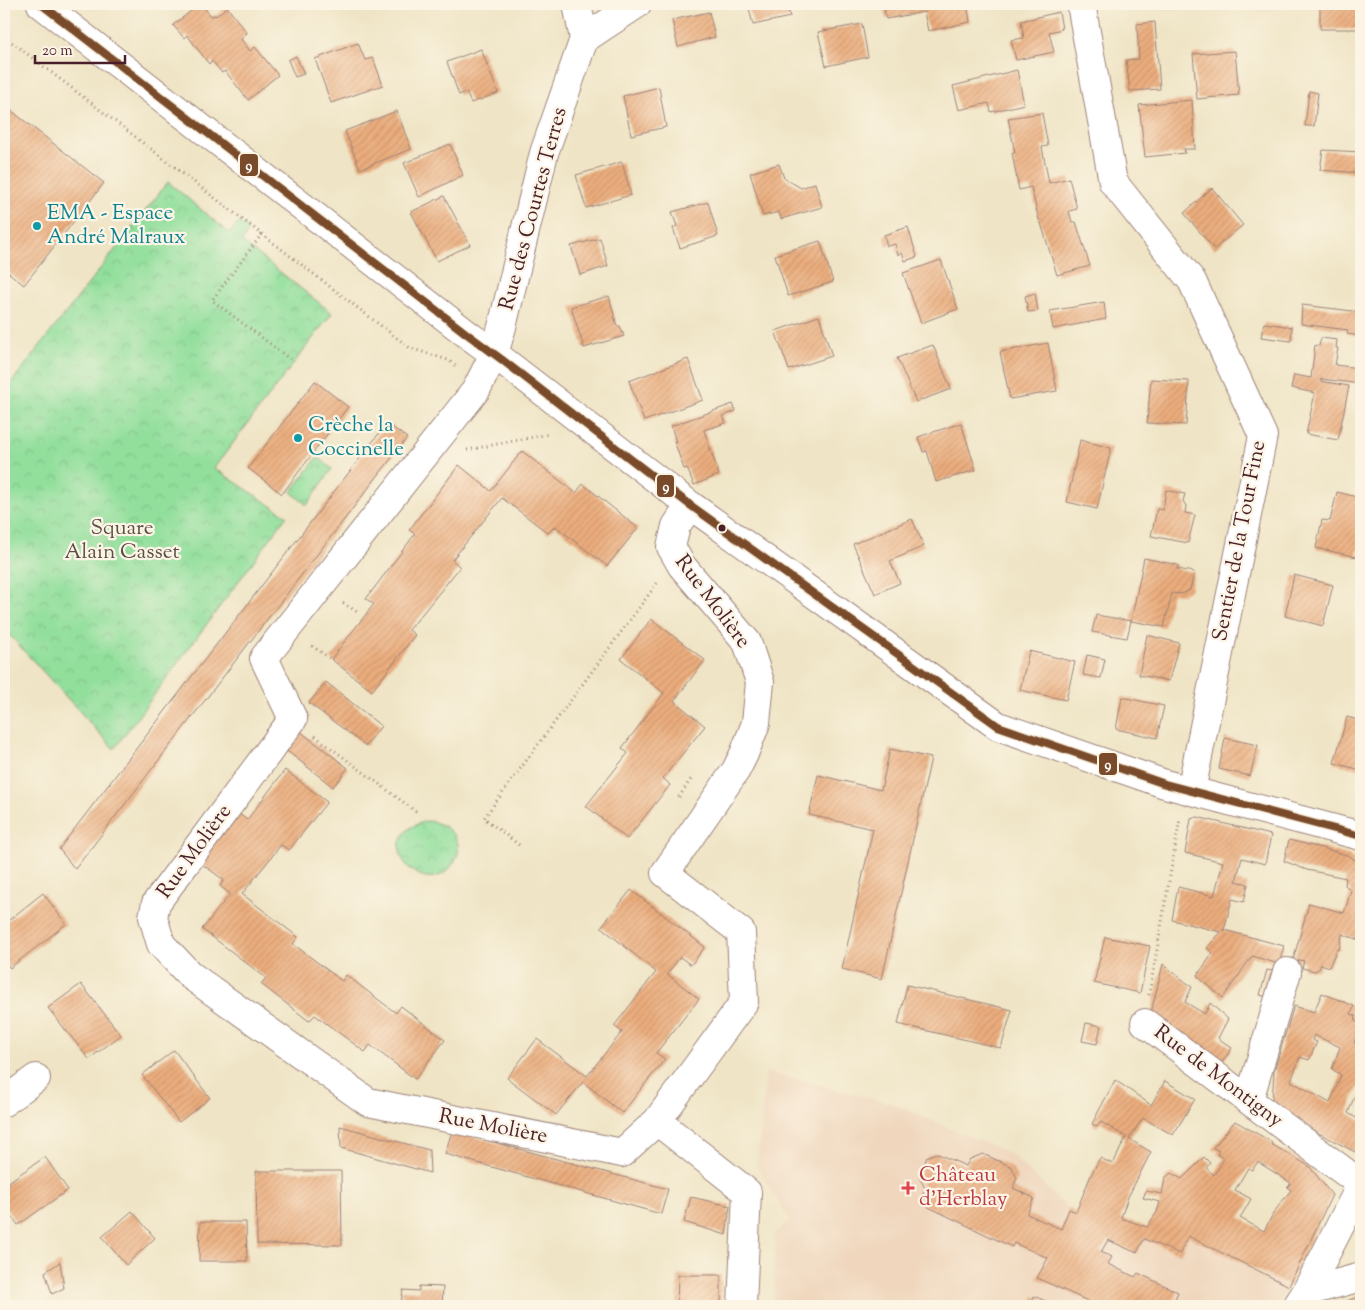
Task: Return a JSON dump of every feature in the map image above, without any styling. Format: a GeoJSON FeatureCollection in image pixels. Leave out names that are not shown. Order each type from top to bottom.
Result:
{"type":"FeatureCollection","features":[{"type":"Feature","properties":{"kind":"street"},"geometry":{"type":"LineString","coordinates":[[41,4],[690,505],[998,726],[1191,792],[1361,836]]}},
{"type":"Feature","properties":{"kind":"street"},"geometry":{"type":"LineString","coordinates":[[577,4],[584,39],[637,4]]}},
{"type":"Feature","properties":{"kind":"street","name":"Sentier de la Tour Fine"},"geometry":{"type":"LineString","coordinates":[[1080,4],[1114,182],[1192,281],[1263,436],[1191,792]]}},
{"type":"Feature","properties":{"kind":"street","name":"Rue des Courtes Terres"},"geometry":{"type":"LineString","coordinates":[[494,354],[544,154],[584,39]]}},
{"type":"Feature","properties":{"kind":"street"},"geometry":{"type":"LineString","coordinates":[[293,719],[264,658],[470,398],[494,354]]}},
{"type":"Feature","properties":{"kind":"street","name":"Rue Molière"},"geometry":{"type":"LineString","coordinates":[[293,719],[156,903],[153,917],[161,944],[190,975],[368,1102],[622,1153],[656,1121],[744,1002],[741,932],[665,873],[736,770],[744,754],[756,723],[760,682],[746,642],[682,566],[671,547],[676,526],[690,505]]}},
{"type":"Feature","properties":{"kind":"street"},"geometry":{"type":"LineString","coordinates":[[1249,1100],[1288,972]]}},
{"type":"Feature","properties":{"kind":"street","name":"Rue de Montigny"},"geometry":{"type":"LineString","coordinates":[[1145,1023],[1361,1185]]}},
{"type":"Feature","properties":{"kind":"street"},"geometry":{"type":"LineString","coordinates":[[4,1102],[36,1078]]}},
{"type":"Feature","properties":{"kind":"street"},"geometry":{"type":"LineString","coordinates":[[656,1121],[747,1192],[742,1306]]}},
{"type":"Feature","properties":{"kind":"street"},"geometry":{"type":"LineString","coordinates":[[1302,1299],[1361,1185]]}},
{"type":"Feature","properties":{"kind":"street"},"geometry":{"type":"LineString","coordinates":[[1302,1299],[1361,1277]]}},
{"type":"Feature","properties":{"kind":"path"},"geometry":{"type":"LineString","coordinates":[[4,36],[410,348],[448,360],[479,384]]}},
{"type":"Feature","properties":{"kind":"path"},"geometry":{"type":"LineString","coordinates":[[262,234],[212,300],[290,359]]}},
{"type":"Feature","properties":{"kind":"path"},"geometry":{"type":"LineString","coordinates":[[542,428],[550,434]]}},
{"type":"Feature","properties":{"kind":"path"},"geometry":{"type":"LineString","coordinates":[[519,845],[484,818],[676,557]]}},
{"type":"Feature","properties":{"kind":"path"},"geometry":{"type":"LineString","coordinates":[[307,643],[332,658]]}},
{"type":"Feature","properties":{"kind":"path"},"geometry":{"type":"LineString","coordinates":[[293,719],[418,813]]}},
{"type":"Feature","properties":{"kind":"path"},"geometry":{"type":"LineString","coordinates":[[677,801],[684,788],[696,773]]}},
{"type":"Feature","properties":{"kind":"path","name":"Rue de Montigny"},"geometry":{"type":"LineString","coordinates":[[1145,1023],[1181,814],[1191,792]]}},
{"type":"Feature","properties":{"kind":"shaded area","name":"Château d'Herblay"},"geometry":{"type":"Polygon","coordinates":[[[766,1072],[890,1103],[1009,1153],[1069,1209],[1142,1236],[1152,1218],[1289,1286],[1275,1306],[774,1306],[775,1233],[790,1220],[757,1167],[766,1072]]]}},
{"type":"Feature","properties":{"kind":"green space","name":"Square Alain Casset"},"geometry":{"type":"Polygon","coordinates":[[[168,182],[229,233],[240,222],[249,230],[242,242],[332,313],[214,468],[287,516],[114,749],[4,629],[4,392],[168,182]]]}},
{"type":"Feature","properties":{"kind":"green space"},"geometry":{"type":"Polygon","coordinates":[[[318,457],[332,469],[307,505],[291,492],[318,457]]]}},
{"type":"Feature","properties":{"kind":"green space"},"geometry":{"type":"Polygon","coordinates":[[[426,821],[441,824],[447,828],[458,846],[458,854],[455,861],[443,874],[430,877],[417,874],[407,865],[401,854],[400,841],[408,830],[426,821]]]}},
{"type":"Feature","properties":{"kind":"building"},"geometry":{"type":"Polygon","coordinates":[[[200,4],[211,16],[216,16],[227,7],[247,33],[241,39],[243,42],[250,51],[255,47],[278,75],[248,100],[225,71],[222,73],[212,61],[209,64],[187,35],[184,38],[173,25],[200,4]]]}},
{"type":"Feature","properties":{"kind":"building"},"geometry":{"type":"Polygon","coordinates":[[[748,4],[787,4],[790,17],[753,25],[748,4]]]}},
{"type":"Feature","properties":{"kind":"building"},"geometry":{"type":"Polygon","coordinates":[[[883,4],[967,4],[970,22],[928,31],[924,12],[886,19],[883,4]]]}},
{"type":"Feature","properties":{"kind":"building"},"geometry":{"type":"Polygon","coordinates":[[[1131,4],[1178,4],[1178,8],[1131,7],[1131,4]]]}},
{"type":"Feature","properties":{"kind":"building"},"geometry":{"type":"Polygon","coordinates":[[[1320,4],[1361,4],[1361,29],[1320,29],[1320,4]]]}},
{"type":"Feature","properties":{"kind":"building"},"geometry":{"type":"Polygon","coordinates":[[[709,12],[715,37],[678,47],[672,20],[709,12]]]}},
{"type":"Feature","properties":{"kind":"building"},"geometry":{"type":"Polygon","coordinates":[[[1059,12],[1062,29],[1049,32],[1054,52],[1016,60],[1011,40],[1024,38],[1021,21],[1059,12]]]}},
{"type":"Feature","properties":{"kind":"building"},"geometry":{"type":"Polygon","coordinates":[[[1155,22],[1160,89],[1130,91],[1126,60],[1139,59],[1137,24],[1155,22]]]}},
{"type":"Feature","properties":{"kind":"building"},"geometry":{"type":"Polygon","coordinates":[[[862,24],[868,57],[826,66],[818,32],[862,24]]]}},
{"type":"Feature","properties":{"kind":"building"},"geometry":{"type":"Polygon","coordinates":[[[358,43],[365,60],[373,58],[383,85],[331,103],[315,59],[358,43]]]}},
{"type":"Feature","properties":{"kind":"building"},"geometry":{"type":"Polygon","coordinates":[[[481,49],[498,93],[471,103],[466,92],[459,95],[447,62],[481,49]]]}},
{"type":"Feature","properties":{"kind":"building"},"geometry":{"type":"Polygon","coordinates":[[[1235,51],[1239,95],[1197,99],[1193,54],[1235,51]]]}},
{"type":"Feature","properties":{"kind":"building"},"geometry":{"type":"Polygon","coordinates":[[[296,56],[304,74],[295,77],[288,60],[296,56]]]}},
{"type":"Feature","properties":{"kind":"building"},"geometry":{"type":"Polygon","coordinates":[[[1017,70],[1024,104],[991,112],[989,103],[959,110],[953,86],[1017,70]]]}},
{"type":"Feature","properties":{"kind":"building"},"geometry":{"type":"Polygon","coordinates":[[[659,87],[666,127],[631,135],[623,96],[659,87]]]}},
{"type":"Feature","properties":{"kind":"building"},"geometry":{"type":"Polygon","coordinates":[[[1309,91],[1318,93],[1314,126],[1305,126],[1309,91]]]}},
{"type":"Feature","properties":{"kind":"building"},"geometry":{"type":"Polygon","coordinates":[[[1192,100],[1195,149],[1184,149],[1185,153],[1145,157],[1139,105],[1192,100]]]}},
{"type":"Feature","properties":{"kind":"building","name":"EMA - Espace André Malraux"},"geometry":{"type":"Polygon","coordinates":[[[4,105],[104,183],[24,285],[4,269],[4,105]]]}},
{"type":"Feature","properties":{"kind":"building"},"geometry":{"type":"Polygon","coordinates":[[[397,111],[411,149],[360,169],[345,131],[397,111]]]}},
{"type":"Feature","properties":{"kind":"building"},"geometry":{"type":"Polygon","coordinates":[[[1042,113],[1048,146],[1042,147],[1049,183],[1069,178],[1077,209],[1069,211],[1072,222],[1076,222],[1090,266],[1057,275],[1039,220],[1031,187],[1019,190],[1012,153],[1015,153],[1008,118],[1042,113]]]}},
{"type":"Feature","properties":{"kind":"building"},"geometry":{"type":"Polygon","coordinates":[[[450,144],[463,175],[419,197],[404,163],[450,144]]]}},
{"type":"Feature","properties":{"kind":"building"},"geometry":{"type":"Polygon","coordinates":[[[1323,150],[1361,152],[1361,173],[1320,170],[1323,150]]]}},
{"type":"Feature","properties":{"kind":"building"},"geometry":{"type":"Polygon","coordinates":[[[622,162],[631,195],[586,208],[576,175],[622,162]]]}},
{"type":"Feature","properties":{"kind":"building"},"geometry":{"type":"Polygon","coordinates":[[[779,164],[784,178],[801,188],[815,183],[822,207],[781,219],[779,212],[763,216],[750,173],[779,164]]]}},
{"type":"Feature","properties":{"kind":"building"},"geometry":{"type":"Polygon","coordinates":[[[1212,188],[1243,225],[1214,249],[1184,213],[1212,188]]]}},
{"type":"Feature","properties":{"kind":"building"},"geometry":{"type":"Polygon","coordinates":[[[444,196],[470,245],[437,261],[411,212],[444,196]]]}},
{"type":"Feature","properties":{"kind":"building"},"geometry":{"type":"Polygon","coordinates":[[[708,202],[718,236],[680,248],[673,228],[677,226],[672,212],[708,202]]]}},
{"type":"Feature","properties":{"kind":"building"},"geometry":{"type":"Polygon","coordinates":[[[908,227],[917,257],[905,261],[902,253],[898,255],[895,244],[887,246],[884,235],[908,227]]]}},
{"type":"Feature","properties":{"kind":"building"},"geometry":{"type":"Polygon","coordinates":[[[600,238],[608,266],[580,275],[571,246],[600,238]]]}},
{"type":"Feature","properties":{"kind":"building"},"geometry":{"type":"Polygon","coordinates":[[[820,241],[833,282],[788,296],[775,255],[820,241]]]}},
{"type":"Feature","properties":{"kind":"building"},"geometry":{"type":"Polygon","coordinates":[[[941,260],[958,309],[921,323],[903,273],[941,260]]]}},
{"type":"Feature","properties":{"kind":"building"},"geometry":{"type":"Polygon","coordinates":[[[1035,293],[1038,311],[1028,312],[1025,296],[1035,293]]]}},
{"type":"Feature","properties":{"kind":"building"},"geometry":{"type":"Polygon","coordinates":[[[609,296],[617,326],[620,326],[624,336],[584,348],[571,307],[609,296]]]}},
{"type":"Feature","properties":{"kind":"building"},"geometry":{"type":"Polygon","coordinates":[[[1104,302],[1106,319],[1053,329],[1050,311],[1104,302]]]}},
{"type":"Feature","properties":{"kind":"building"},"geometry":{"type":"Polygon","coordinates":[[[1302,305],[1361,312],[1361,336],[1347,334],[1348,330],[1301,324],[1302,305]]]}},
{"type":"Feature","properties":{"kind":"building"},"geometry":{"type":"Polygon","coordinates":[[[819,316],[832,356],[789,370],[775,331],[819,316]]]}},
{"type":"Feature","properties":{"kind":"building"},"geometry":{"type":"Polygon","coordinates":[[[1264,323],[1292,327],[1291,341],[1261,337],[1264,323]]]}},
{"type":"Feature","properties":{"kind":"building"},"geometry":{"type":"Polygon","coordinates":[[[1321,338],[1337,340],[1336,348],[1338,348],[1335,365],[1359,368],[1361,361],[1361,384],[1321,379],[1320,381],[1349,386],[1338,440],[1306,434],[1315,393],[1291,388],[1294,375],[1311,378],[1315,345],[1319,346],[1321,338]]]}},
{"type":"Feature","properties":{"kind":"building"},"geometry":{"type":"Polygon","coordinates":[[[1048,343],[1057,391],[1010,399],[1000,352],[1048,343]]]}},
{"type":"Feature","properties":{"kind":"building"},"geometry":{"type":"Polygon","coordinates":[[[933,345],[951,389],[916,402],[897,358],[933,345]]]}},
{"type":"Feature","properties":{"kind":"building"},"geometry":{"type":"Polygon","coordinates":[[[688,359],[703,400],[644,421],[629,381],[688,359]]]}},
{"type":"Feature","properties":{"kind":"building"},"geometry":{"type":"Polygon","coordinates":[[[1151,379],[1189,381],[1186,425],[1147,423],[1151,379]]]}},
{"type":"Feature","properties":{"kind":"building","name":"Crèche la Coccinelle"},"geometry":{"type":"Polygon","coordinates":[[[315,381],[348,407],[282,494],[248,468],[315,381]]]}},
{"type":"Feature","properties":{"kind":"building"},"geometry":{"type":"Polygon","coordinates":[[[733,404],[736,411],[723,416],[726,423],[704,430],[719,475],[694,485],[687,468],[684,469],[671,426],[733,404]]]}},
{"type":"Feature","properties":{"kind":"building"},"geometry":{"type":"Polygon","coordinates":[[[387,423],[407,438],[75,869],[59,849],[387,423]]]}},
{"type":"Feature","properties":{"kind":"building"},"geometry":{"type":"Polygon","coordinates":[[[961,423],[976,470],[936,482],[927,451],[923,452],[918,437],[961,423]]]}},
{"type":"Feature","properties":{"kind":"building"},"geometry":{"type":"Polygon","coordinates":[[[1080,440],[1111,448],[1097,509],[1067,502],[1080,440]]]}},
{"type":"Feature","properties":{"kind":"building"},"geometry":{"type":"Polygon","coordinates":[[[522,451],[576,493],[583,484],[638,528],[607,566],[555,526],[548,533],[502,498],[452,560],[460,567],[409,630],[415,635],[372,691],[331,659],[374,604],[366,599],[415,534],[409,530],[459,465],[491,491],[522,451]]]}},
{"type":"Feature","properties":{"kind":"building"},"geometry":{"type":"Polygon","coordinates":[[[1166,490],[1185,494],[1183,501],[1186,506],[1185,513],[1195,515],[1188,543],[1151,536],[1157,509],[1163,510],[1166,490]]]}},
{"type":"Feature","properties":{"kind":"building"},"geometry":{"type":"Polygon","coordinates":[[[1337,492],[1361,498],[1361,536],[1357,557],[1316,548],[1322,520],[1330,521],[1337,492]]]}},
{"type":"Feature","properties":{"kind":"building"},"geometry":{"type":"Polygon","coordinates":[[[912,519],[924,546],[890,561],[900,583],[875,594],[853,544],[912,519]]]}},
{"type":"Feature","properties":{"kind":"building"},"geometry":{"type":"Polygon","coordinates":[[[1144,558],[1178,565],[1177,569],[1194,572],[1190,590],[1182,594],[1172,593],[1164,627],[1131,621],[1144,558]]]}},
{"type":"Feature","properties":{"kind":"building"},"geometry":{"type":"Polygon","coordinates":[[[1294,575],[1333,585],[1323,626],[1285,616],[1294,575]]]}},
{"type":"Feature","properties":{"kind":"building"},"geometry":{"type":"Polygon","coordinates":[[[1096,615],[1131,621],[1127,638],[1092,632],[1096,615]]]}},
{"type":"Feature","properties":{"kind":"building"},"geometry":{"type":"Polygon","coordinates":[[[651,619],[705,660],[674,701],[705,726],[663,778],[670,785],[627,839],[586,806],[628,753],[622,748],[664,693],[621,659],[651,619]]]}},
{"type":"Feature","properties":{"kind":"building"},"geometry":{"type":"Polygon","coordinates":[[[1147,635],[1179,643],[1169,681],[1139,675],[1147,635]]]}},
{"type":"Feature","properties":{"kind":"building"},"geometry":{"type":"Polygon","coordinates":[[[1029,651],[1075,662],[1066,700],[1020,690],[1029,651]]]}},
{"type":"Feature","properties":{"kind":"building"},"geometry":{"type":"Polygon","coordinates":[[[1087,655],[1105,659],[1101,678],[1083,675],[1087,655]]]}},
{"type":"Feature","properties":{"kind":"building"},"geometry":{"type":"Polygon","coordinates":[[[326,682],[381,726],[366,746],[309,703],[326,682]]]}},
{"type":"Feature","properties":{"kind":"building"},"geometry":{"type":"Polygon","coordinates":[[[1122,697],[1164,706],[1157,738],[1116,729],[1122,697]]]}},
{"type":"Feature","properties":{"kind":"building"},"geometry":{"type":"Polygon","coordinates":[[[1347,717],[1361,721],[1361,770],[1334,763],[1347,717]]]}},
{"type":"Feature","properties":{"kind":"building"},"geometry":{"type":"Polygon","coordinates":[[[301,732],[348,768],[333,787],[286,750],[301,732]]]}},
{"type":"Feature","properties":{"kind":"building"},"geometry":{"type":"Polygon","coordinates":[[[1225,738],[1258,745],[1250,776],[1219,769],[1225,738]]]}},
{"type":"Feature","properties":{"kind":"building"},"geometry":{"type":"Polygon","coordinates":[[[890,749],[931,758],[882,979],[842,969],[873,829],[809,815],[818,775],[881,790],[890,749]]]}},
{"type":"Feature","properties":{"kind":"building"},"geometry":{"type":"Polygon","coordinates":[[[285,770],[327,802],[289,850],[281,845],[242,894],[298,937],[293,944],[342,981],[346,975],[396,1013],[401,1006],[445,1040],[415,1079],[370,1045],[365,1052],[315,1015],[309,1021],[261,984],[266,978],[202,929],[230,894],[220,886],[224,880],[199,862],[238,813],[247,820],[285,770]]]}},
{"type":"Feature","properties":{"kind":"building"},"geometry":{"type":"Polygon","coordinates":[[[1197,817],[1271,835],[1265,864],[1242,858],[1236,881],[1248,884],[1244,902],[1232,899],[1224,930],[1284,946],[1279,964],[1252,956],[1223,998],[1197,976],[1213,953],[1207,948],[1221,932],[1172,920],[1178,887],[1214,896],[1223,862],[1185,853],[1191,819],[1197,817]]]}},
{"type":"Feature","properties":{"kind":"building"},"geometry":{"type":"Polygon","coordinates":[[[1289,840],[1350,856],[1361,862],[1361,934],[1359,940],[1342,934],[1339,950],[1337,949],[1329,967],[1321,964],[1319,969],[1315,971],[1302,968],[1304,961],[1299,960],[1297,965],[1292,964],[1309,903],[1344,913],[1351,891],[1345,885],[1346,878],[1307,870],[1284,861],[1289,840]]]}},
{"type":"Feature","properties":{"kind":"building"},"geometry":{"type":"Polygon","coordinates":[[[631,890],[705,947],[691,965],[680,957],[667,974],[699,999],[656,1053],[665,1059],[622,1113],[583,1082],[556,1115],[507,1078],[537,1039],[587,1076],[622,1032],[614,1026],[656,972],[601,927],[631,890]]]}},
{"type":"Feature","properties":{"kind":"building"},"geometry":{"type":"Polygon","coordinates":[[[43,893],[66,924],[10,968],[4,960],[4,924],[43,893]]]}},
{"type":"Feature","properties":{"kind":"building"},"geometry":{"type":"Polygon","coordinates":[[[1105,937],[1150,946],[1140,993],[1094,983],[1105,937]]]}},
{"type":"Feature","properties":{"kind":"building"},"geometry":{"type":"Polygon","coordinates":[[[1163,964],[1192,987],[1185,1002],[1205,1014],[1210,1003],[1228,1019],[1218,1038],[1232,1048],[1219,1067],[1150,1017],[1163,964]]]}},
{"type":"Feature","properties":{"kind":"building"},"geometry":{"type":"Polygon","coordinates":[[[1267,970],[1277,972],[1271,998],[1260,995],[1267,970]]]}},
{"type":"Feature","properties":{"kind":"building"},"geometry":{"type":"Polygon","coordinates":[[[81,984],[121,1035],[89,1059],[48,1008],[81,984]]]}},
{"type":"Feature","properties":{"kind":"building"},"geometry":{"type":"Polygon","coordinates":[[[907,985],[1012,1010],[1001,1048],[898,1024],[907,985]]]}},
{"type":"Feature","properties":{"kind":"building"},"geometry":{"type":"Polygon","coordinates":[[[1322,993],[1354,1006],[1351,1014],[1356,1016],[1355,1021],[1360,1024],[1354,1043],[1361,1048],[1361,1089],[1358,1087],[1348,1113],[1361,1121],[1361,1155],[1313,1130],[1272,1103],[1274,1071],[1294,1006],[1314,1012],[1322,993]],[[1314,1035],[1312,1040],[1317,1042],[1309,1060],[1300,1057],[1291,1081],[1330,1103],[1341,1075],[1332,1069],[1340,1047],[1314,1035]]]}},
{"type":"Feature","properties":{"kind":"building"},"geometry":{"type":"Polygon","coordinates":[[[1086,1023],[1101,1026],[1097,1044],[1082,1041],[1086,1023]]]}},
{"type":"Feature","properties":{"kind":"building"},"geometry":{"type":"Polygon","coordinates":[[[174,1050],[210,1098],[179,1122],[142,1075],[174,1050]]]}},
{"type":"Feature","properties":{"kind":"building"},"geometry":{"type":"Polygon","coordinates":[[[1115,1080],[1151,1105],[1165,1081],[1195,1099],[1173,1135],[1143,1118],[1129,1139],[1151,1152],[1128,1197],[1121,1218],[1147,1227],[1157,1212],[1160,1202],[1143,1198],[1146,1191],[1162,1194],[1165,1178],[1171,1173],[1182,1179],[1204,1157],[1210,1163],[1206,1168],[1214,1175],[1224,1159],[1217,1154],[1219,1151],[1213,1148],[1235,1121],[1309,1166],[1332,1195],[1289,1286],[1188,1236],[1180,1254],[1144,1239],[1137,1253],[1108,1240],[1101,1252],[1112,1257],[1108,1264],[1135,1277],[1138,1273],[1178,1292],[1172,1306],[1099,1306],[1037,1278],[1048,1258],[1014,1243],[1012,1247],[920,1203],[925,1188],[919,1177],[927,1157],[936,1153],[966,1166],[970,1159],[983,1154],[1012,1167],[1017,1178],[1013,1188],[1034,1198],[1027,1214],[1061,1229],[1069,1209],[1076,1212],[1100,1158],[1113,1164],[1126,1137],[1101,1122],[1097,1127],[1092,1124],[1115,1080]],[[1258,1162],[1252,1170],[1248,1168],[1235,1190],[1251,1199],[1240,1218],[1264,1231],[1274,1212],[1291,1190],[1287,1187],[1291,1183],[1258,1162]]]}},
{"type":"Feature","properties":{"kind":"building"},"geometry":{"type":"Polygon","coordinates":[[[340,1126],[429,1150],[430,1173],[341,1148],[340,1126]]]}},
{"type":"Feature","properties":{"kind":"building"},"geometry":{"type":"Polygon","coordinates":[[[452,1131],[668,1189],[661,1214],[445,1154],[452,1131]]]}},
{"type":"Feature","properties":{"kind":"building"},"geometry":{"type":"Polygon","coordinates":[[[45,1157],[68,1190],[18,1225],[4,1205],[4,1185],[45,1157]]]}},
{"type":"Feature","properties":{"kind":"building"},"geometry":{"type":"Polygon","coordinates":[[[256,1171],[341,1171],[342,1245],[257,1244],[256,1171]]]}},
{"type":"Feature","properties":{"kind":"building"},"geometry":{"type":"Polygon","coordinates":[[[691,1197],[730,1206],[726,1235],[684,1222],[691,1197]]]}},
{"type":"Feature","properties":{"kind":"building"},"geometry":{"type":"Polygon","coordinates":[[[132,1211],[155,1238],[126,1265],[102,1237],[132,1211]]]}},
{"type":"Feature","properties":{"kind":"building"},"geometry":{"type":"Polygon","coordinates":[[[200,1222],[246,1222],[247,1261],[199,1261],[200,1222]]]}},
{"type":"Feature","properties":{"kind":"building"},"geometry":{"type":"Polygon","coordinates":[[[60,1262],[64,1288],[52,1294],[45,1272],[60,1262]]]}},
{"type":"Feature","properties":{"kind":"building"},"geometry":{"type":"Polygon","coordinates":[[[678,1275],[721,1275],[721,1306],[677,1306],[678,1275]]]}},
{"type":"Feature","properties":{"kind":"building"},"geometry":{"type":"Polygon","coordinates":[[[419,1286],[443,1287],[442,1306],[401,1303],[403,1290],[419,1291],[419,1286]]]}},
{"type":"Feature","properties":{"kind":"building"},"geometry":{"type":"Polygon","coordinates":[[[1034,1296],[1057,1306],[1030,1306],[1034,1296]]]}},
{"type":"Feature","properties":{"kind":"building"},"geometry":{"type":"Polygon","coordinates":[[[1361,1296],[1361,1306],[1335,1306],[1357,1297],[1361,1296]]]}},
{"type":"Feature","properties":{"kind":"transit line","name":"9"},"geometry":{"type":"LineString","coordinates":[[41,4],[690,505],[998,726],[1165,784],[1361,836]]}},
{"type":"Feature","properties":{"kind":"place","name":"EMA - Espace André Malraux"},"geometry":{"type":"Point","coordinates":[37,226]}},
{"type":"Feature","properties":{"kind":"place","name":"Crèche la Coccinelle"},"geometry":{"type":"Point","coordinates":[298,438]}},
{"type":"Feature","properties":{"kind":"place","name":"Château d'Herblay"},"geometry":{"type":"Point","coordinates":[908,1188]}}]}
